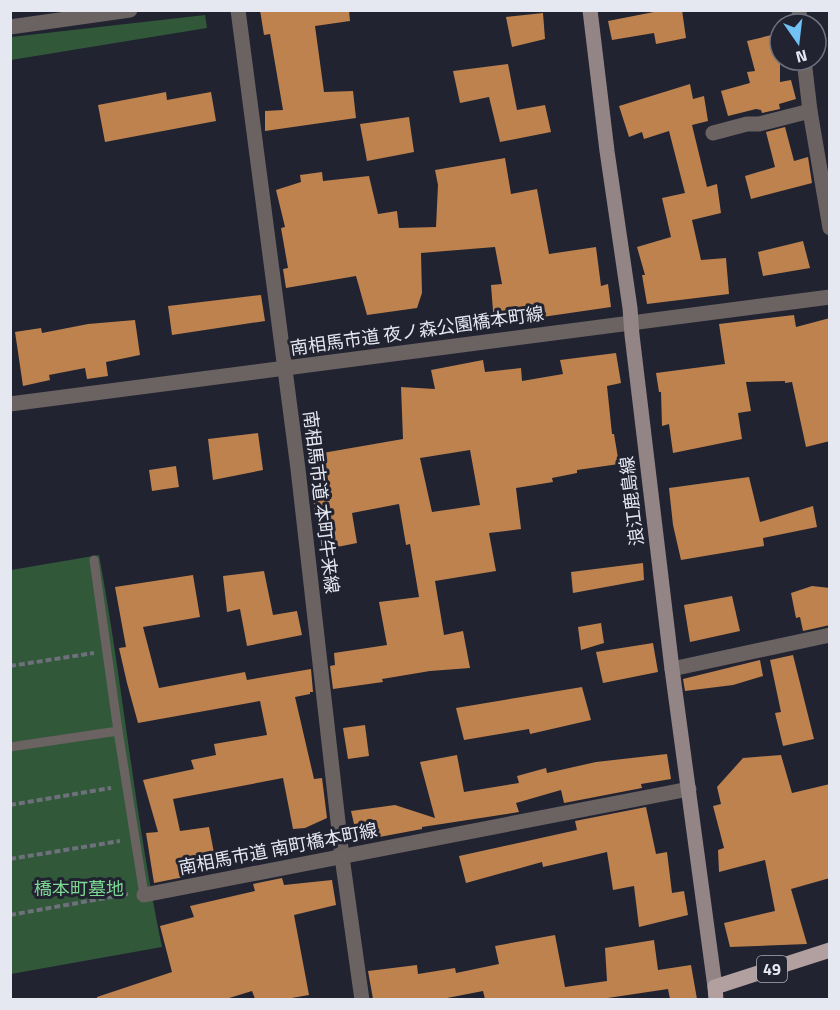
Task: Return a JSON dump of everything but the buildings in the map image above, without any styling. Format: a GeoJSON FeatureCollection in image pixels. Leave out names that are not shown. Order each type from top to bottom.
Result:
{"type":"FeatureCollection","features":[{"type":"Feature","properties":{"kind":"main road","name":"浪江鹿島線"},"geometry":{"type":"LineString","coordinates":[[590,10],[607,151],[630,308],[672,669],[716,993]]}},
{"type":"Feature","properties":{"kind":"main road","name":"49"},"geometry":{"type":"LineString","coordinates":[[716,993],[830,950]]}},
{"type":"Feature","properties":{"kind":"street"},"geometry":{"type":"LineString","coordinates":[[10,27],[130,10]]}},
{"type":"Feature","properties":{"kind":"street","name":"南相馬市道 本町牛来線"},"geometry":{"type":"LineString","coordinates":[[238,10],[322,668],[342,857],[362,999]]}},
{"type":"Feature","properties":{"kind":"street"},"geometry":{"type":"LineString","coordinates":[[805,72],[830,228]]}},
{"type":"Feature","properties":{"kind":"street"},"geometry":{"type":"LineString","coordinates":[[713,133],[810,111]]}},
{"type":"Feature","properties":{"kind":"street","name":"南相馬市道 夜ノ森公園橋本町線"},"geometry":{"type":"LineString","coordinates":[[10,404],[830,297]]}},
{"type":"Feature","properties":{"kind":"street"},"geometry":{"type":"LineString","coordinates":[[672,669],[830,634]]}},
{"type":"Feature","properties":{"kind":"street","name":"南相馬市道 南町橋本町線"},"geometry":{"type":"LineString","coordinates":[[144,893],[689,789]]}},
{"type":"Feature","properties":{"kind":"lane"},"geometry":{"type":"LineString","coordinates":[[94,560],[144,893]]}},
{"type":"Feature","properties":{"kind":"lane"},"geometry":{"type":"LineString","coordinates":[[10,747],[118,731]]}},
{"type":"Feature","properties":{"kind":"path"},"geometry":{"type":"LineString","coordinates":[[10,666],[107,651]]}},
{"type":"Feature","properties":{"kind":"path"},"geometry":{"type":"LineString","coordinates":[[10,805],[127,786]]}},
{"type":"Feature","properties":{"kind":"path"},"geometry":{"type":"LineString","coordinates":[[10,859],[135,839]]}},
{"type":"Feature","properties":{"kind":"path"},"geometry":{"type":"LineString","coordinates":[[10,915],[144,893]]}},
{"type":"Feature","properties":{"kind":"green space"},"geometry":{"type":"Polygon","coordinates":[[[205,15],[207,28],[11,60],[11,37],[205,15]]]}},
{"type":"Feature","properties":{"kind":"green space","name":"橋本町墓地"},"geometry":{"type":"Polygon","coordinates":[[[99,555],[144,850],[162,947],[11,974],[11,570],[99,555]]]}}]}
